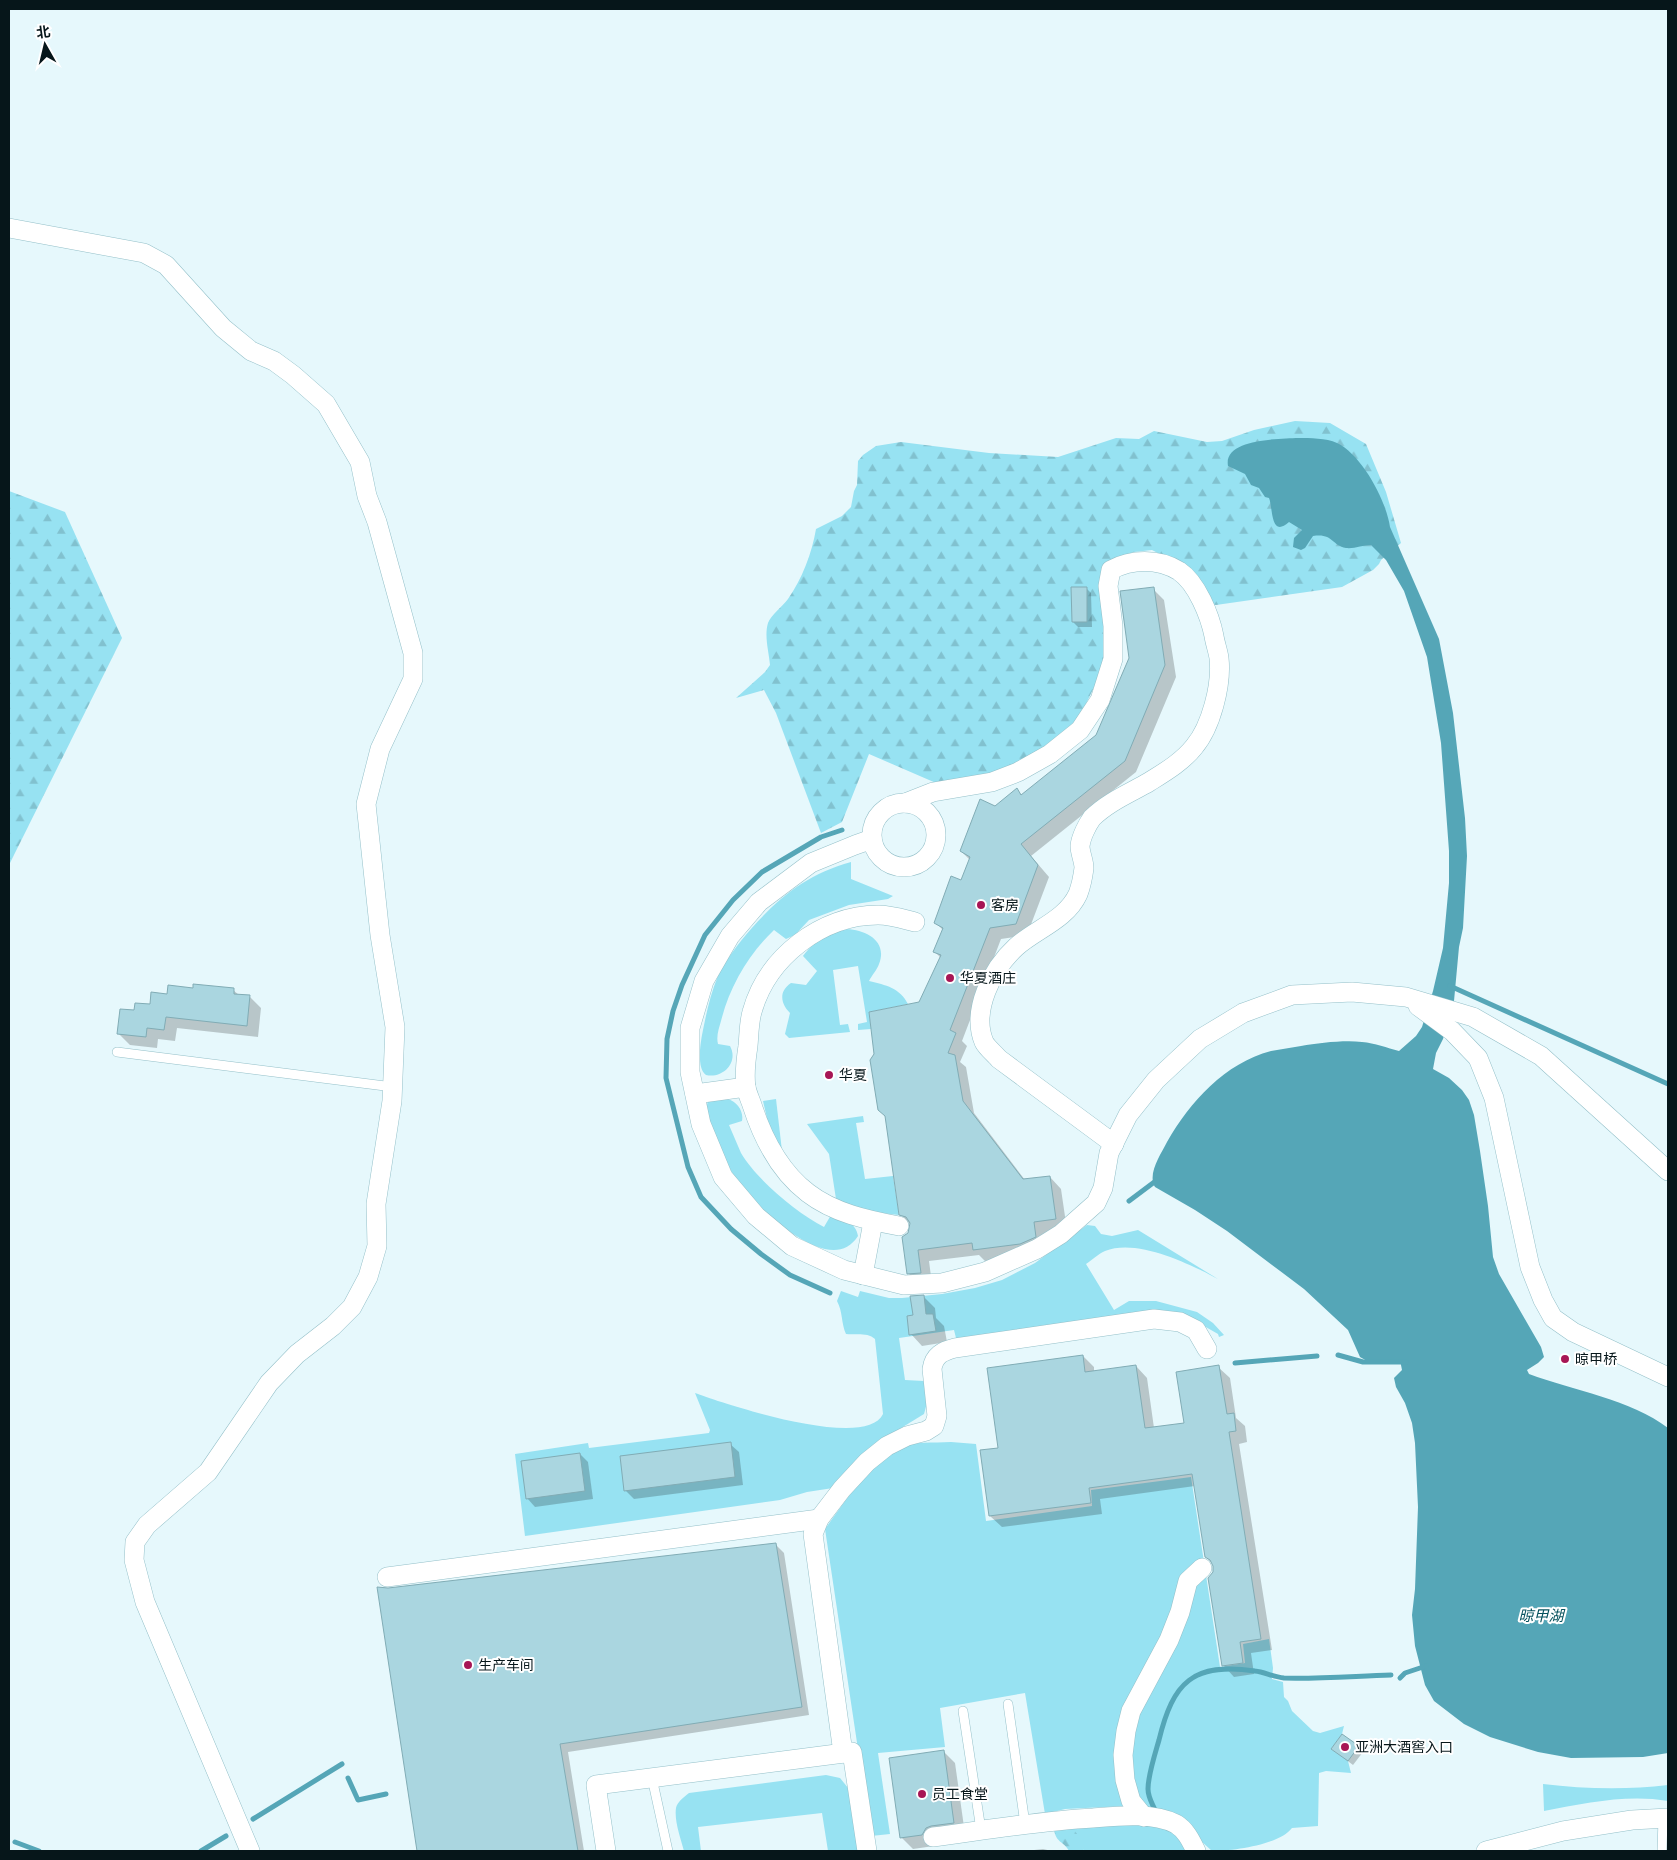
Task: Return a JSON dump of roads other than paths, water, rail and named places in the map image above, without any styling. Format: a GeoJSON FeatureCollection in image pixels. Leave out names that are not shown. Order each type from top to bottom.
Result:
{"type":"FeatureCollection","features":[{"type":"Feature","properties":{"kind":"street"},"geometry":{"type":"LineString","coordinates":[[9,228],[144,253],[166,265],[223,328],[251,351],[274,361],[293,375],[326,404],[360,462],[367,496],[377,522],[413,653],[413,679],[380,749],[366,804],[380,935],[395,1027],[393,1087],[376,1204],[377,1246],[368,1277],[352,1307],[333,1326],[297,1354],[269,1383],[208,1472],[147,1525],[135,1542],[134,1560],[145,1602],[250,1851]]}},
{"type":"Feature","properties":{"kind":"street"},"geometry":{"type":"LineString","coordinates":[[905,802],[925,810],[932,819],[936,829],[936,840],[926,858],[913,865],[898,866],[889,863],[881,857],[872,839],[872,828],[884,809],[933,792],[992,782],[1018,772],[1050,754],[1080,730],[1100,700],[1113,659],[1108,586],[1111,570],[1122,564],[1143,561],[1165,565],[1180,572],[1198,593],[1211,622],[1219,659],[1218,686],[1209,721],[1195,747],[1171,769],[1104,808],[1091,820],[1083,835],[1080,846],[1084,867],[1078,894],[1066,912],[1015,948],[994,974],[983,1001],[980,1023],[984,1044],[999,1059],[1114,1144]]}},
{"type":"Feature","properties":{"kind":"street"},"geometry":{"type":"LineString","coordinates":[[872,839],[811,863],[759,902],[730,936],[704,981],[690,1028],[690,1072],[701,1124],[723,1177],[756,1216],[792,1246],[844,1270],[904,1285],[942,1283],[985,1272],[1037,1249],[1061,1234],[1096,1204],[1103,1188],[1109,1154],[1128,1115],[1156,1080],[1200,1039],[1243,1013],[1292,995],[1352,992],[1406,997],[1473,1017],[1541,1056],[1668,1171]]}},
{"type":"Feature","properties":{"kind":"street"},"geometry":{"type":"LineString","coordinates":[[899,1226],[861,1219],[833,1208],[808,1193],[781,1168],[760,1130],[746,1087],[746,1060],[752,1012],[764,983],[783,958],[806,936],[838,920],[878,915],[915,922]]}},
{"type":"Feature","properties":{"kind":"street"},"geometry":{"type":"LineString","coordinates":[[1406,997],[1452,1030],[1478,1058],[1494,1098],[1530,1267],[1543,1300],[1553,1318],[1573,1332],[1668,1377]]}},
{"type":"Feature","properties":{"kind":"street"},"geometry":{"type":"LineString","coordinates":[[695,1094],[746,1087]]}},
{"type":"Feature","properties":{"kind":"street"},"geometry":{"type":"LineString","coordinates":[[863,1275],[874,1222]]}},
{"type":"Feature","properties":{"kind":"street"},"geometry":{"type":"LineString","coordinates":[[843,1753],[813,1534],[819,1519],[842,1488],[867,1462],[887,1446],[934,1426],[937,1416],[932,1368],[933,1362],[938,1356],[944,1351],[955,1348],[1154,1319],[1180,1322],[1196,1330],[1207,1349]]}},
{"type":"Feature","properties":{"kind":"street"},"geometry":{"type":"LineString","coordinates":[[387,1577],[819,1519]]}},
{"type":"Feature","properties":{"kind":"street"},"geometry":{"type":"LineString","coordinates":[[1144,1817],[1131,1801],[1125,1780],[1123,1755],[1131,1711],[1169,1640],[1180,1612],[1188,1581],[1202,1568]]}},
{"type":"Feature","properties":{"kind":"street"},"geometry":{"type":"LineString","coordinates":[[606,1851],[596,1785],[852,1752],[867,1851]]}},
{"type":"Feature","properties":{"kind":"street"},"geometry":{"type":"LineString","coordinates":[[933,1837],[1062,1819],[1130,1815],[1176,1824],[1189,1836],[1196,1851]]}},
{"type":"Feature","properties":{"kind":"street"},"geometry":{"type":"LineString","coordinates":[[1486,1851],[1562,1830],[1632,1820],[1665,1818]]}},
{"type":"Feature","properties":{"kind":"lane"},"geometry":{"type":"LineString","coordinates":[[117,1052],[393,1087]]}},
{"type":"Feature","properties":{"kind":"lane"},"geometry":{"type":"LineString","coordinates":[[1008,1704],[1025,1824]]}},
{"type":"Feature","properties":{"kind":"lane"},"geometry":{"type":"LineString","coordinates":[[963,1711],[981,1830]]}},
{"type":"Feature","properties":{"kind":"lane"},"geometry":{"type":"LineString","coordinates":[[652,1778],[668,1851]]}},
{"type":"Feature","properties":{"kind":"lane"},"geometry":{"type":"LineString","coordinates":[[1662,1851],[1665,1818]]}},
{"type":"Feature","properties":{"kind":"water","name":"晾甲湖"},"geometry":{"type":"Polygon","coordinates":[[[1298,438],[1333,441],[1346,449],[1364,468],[1384,504],[1390,527],[1439,639],[1453,713],[1465,818],[1467,856],[1463,928],[1459,947],[1454,1001],[1443,1039],[1436,1053],[1433,1069],[1449,1078],[1462,1090],[1469,1100],[1474,1115],[1488,1206],[1493,1257],[1499,1274],[1541,1347],[1544,1357],[1527,1370],[1529,1374],[1620,1403],[1653,1418],[1668,1428],[1668,1753],[1643,1757],[1571,1758],[1538,1752],[1490,1737],[1464,1724],[1434,1701],[1425,1685],[1415,1646],[1412,1615],[1415,1589],[1418,1507],[1415,1443],[1412,1423],[1394,1378],[1402,1370],[1400,1360],[1367,1361],[1360,1357],[1348,1330],[1304,1289],[1227,1231],[1155,1187],[1153,1182],[1158,1158],[1186,1113],[1210,1086],[1239,1065],[1254,1057],[1271,1051],[1347,1041],[1376,1044],[1399,1051],[1416,1036],[1422,1027],[1443,948],[1449,883],[1449,851],[1441,743],[1427,657],[1404,591],[1386,560],[1371,545],[1346,548],[1324,536],[1313,536],[1305,548],[1301,550],[1293,547],[1294,538],[1302,530],[1289,522],[1278,527],[1273,520],[1269,498],[1265,497],[1259,488],[1251,485],[1245,474],[1228,466],[1229,457],[1234,450],[1243,445],[1267,440],[1298,438]]]}},
{"type":"Feature","properties":{"kind":"waterway"},"geometry":{"type":"LineString","coordinates":[[830,1293],[790,1275],[761,1254],[731,1229],[701,1197],[688,1167],[666,1078],[667,1039],[673,1011],[682,985],[705,935],[733,900],[762,872],[821,837],[842,830]]}},
{"type":"Feature","properties":{"kind":"waterway"},"geometry":{"type":"LineString","coordinates":[[1450,986],[1668,1084]]}},
{"type":"Feature","properties":{"kind":"waterway"},"geometry":{"type":"LineString","coordinates":[[1129,1201],[1157,1180]]}},
{"type":"Feature","properties":{"kind":"waterway"},"geometry":{"type":"LineString","coordinates":[[1338,1355],[1363,1362],[1406,1362]]}},
{"type":"Feature","properties":{"kind":"waterway"},"geometry":{"type":"LineString","coordinates":[[1235,1363],[1317,1356]]}},
{"type":"Feature","properties":{"kind":"waterway"},"geometry":{"type":"LineString","coordinates":[[1400,1678],[1405,1673],[1426,1666]]}},
{"type":"Feature","properties":{"kind":"waterway"},"geometry":{"type":"LineString","coordinates":[[1155,1810],[1148,1792],[1152,1764],[1171,1703],[1179,1690],[1189,1680],[1216,1670],[1234,1669],[1284,1678],[1391,1675]]}},
{"type":"Feature","properties":{"kind":"waterway"},"geometry":{"type":"LineString","coordinates":[[253,1819],[342,1764]]}},
{"type":"Feature","properties":{"kind":"waterway"},"geometry":{"type":"LineString","coordinates":[[348,1778],[358,1800],[386,1794]]}},
{"type":"Feature","properties":{"kind":"waterway"},"geometry":{"type":"LineString","coordinates":[[201,1851],[226,1836]]}},
{"type":"Feature","properties":{"kind":"waterway"},"geometry":{"type":"LineString","coordinates":[[15,1842],[39,1851]]}},
{"type":"Feature","properties":{"kind":"place","name":"客房"},"geometry":{"type":"Point","coordinates":[981,905]}},
{"type":"Feature","properties":{"kind":"place","name":"华夏酒庄"},"geometry":{"type":"Point","coordinates":[950,978]}},
{"type":"Feature","properties":{"kind":"place","name":"华夏"},"geometry":{"type":"Point","coordinates":[829,1075]}},
{"type":"Feature","properties":{"kind":"place","name":"晾甲桥"},"geometry":{"type":"Point","coordinates":[1565,1359]}},
{"type":"Feature","properties":{"kind":"place","name":"生产车间"},"geometry":{"type":"Point","coordinates":[468,1665]}},
{"type":"Feature","properties":{"kind":"place","name":"亚洲大酒窖入口"},"geometry":{"type":"Point","coordinates":[1345,1747]}},
{"type":"Feature","properties":{"kind":"place","name":"员工食堂"},"geometry":{"type":"Point","coordinates":[922,1794]}}]}
